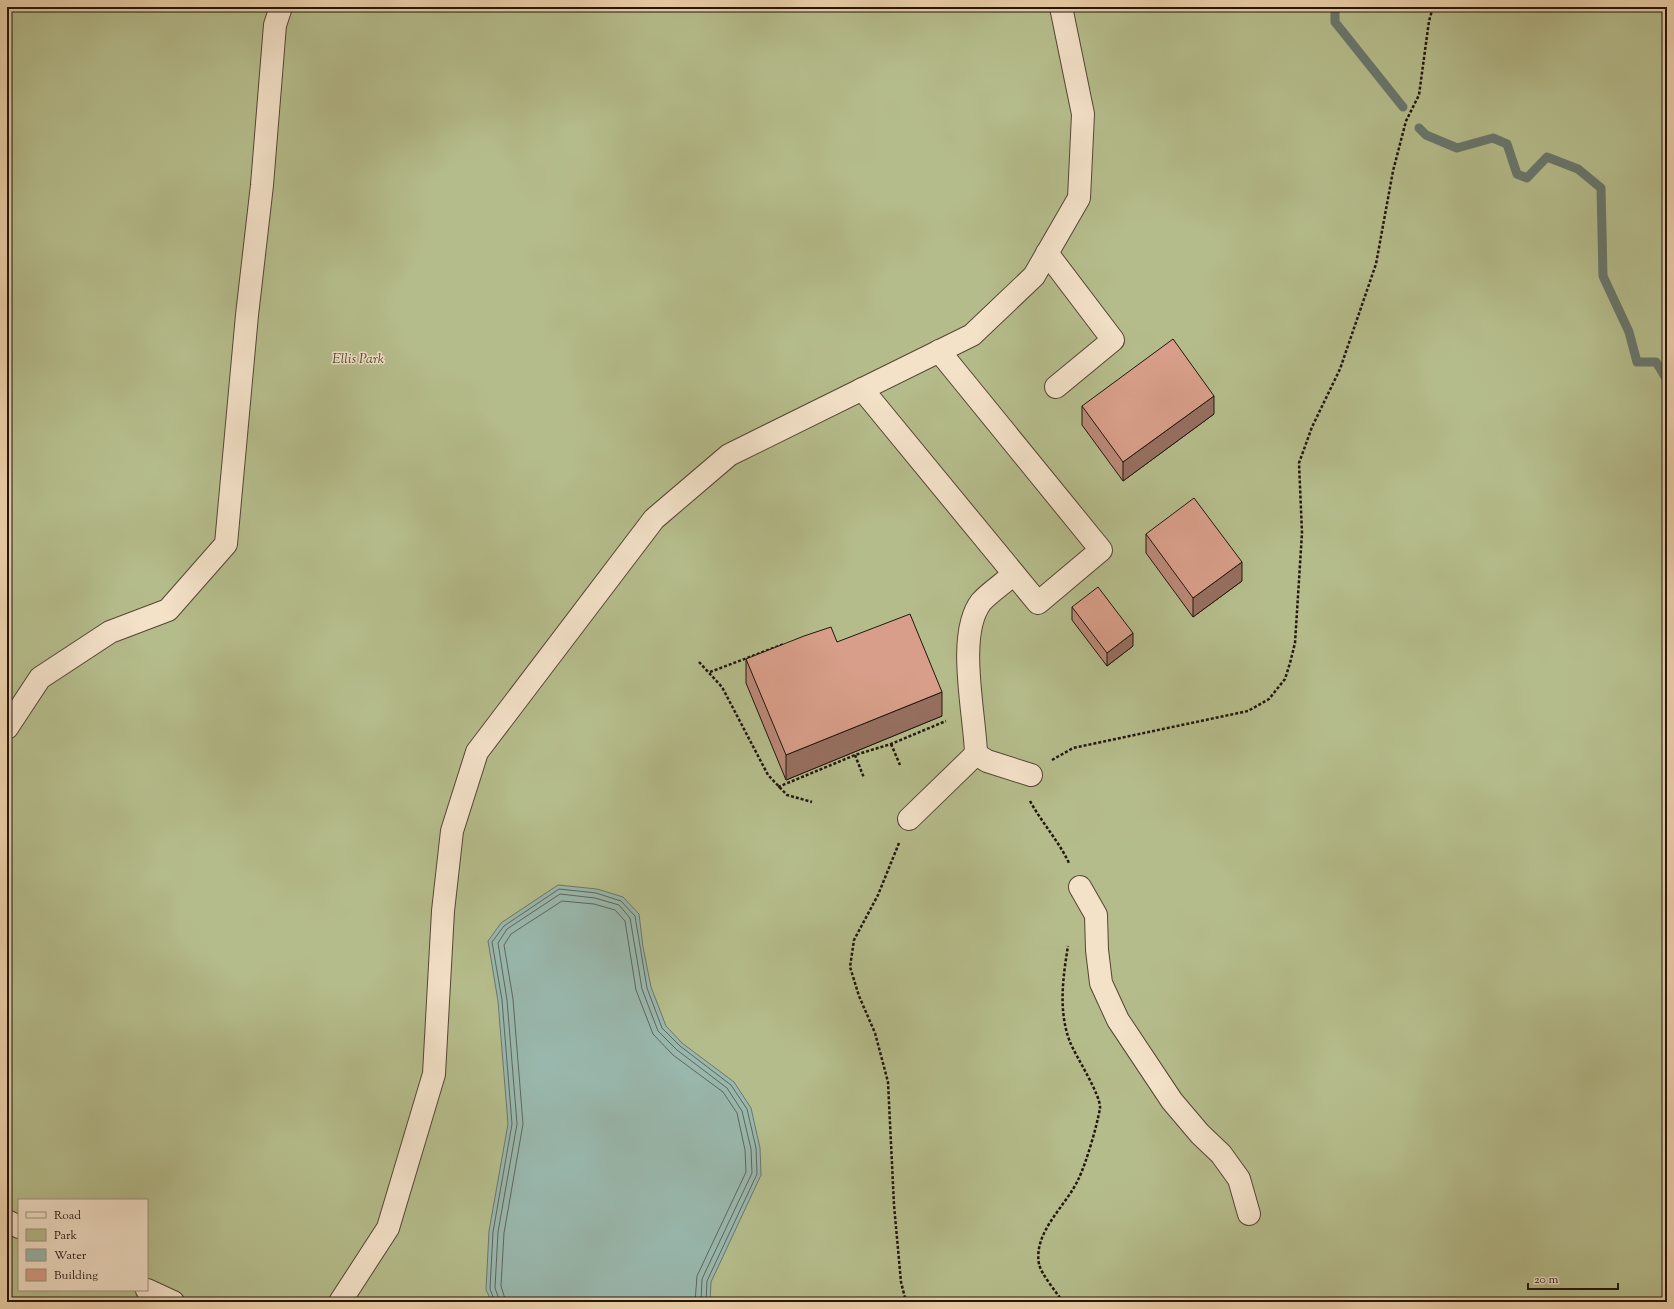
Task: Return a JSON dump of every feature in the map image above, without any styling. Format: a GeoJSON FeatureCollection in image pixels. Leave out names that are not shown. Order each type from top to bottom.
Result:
{"type":"FeatureCollection","features":[{"type":"Feature","properties":{"kind":"lane"},"geometry":{"type":"LineString","coordinates":[[7,728],[40,678],[110,632],[168,610],[226,544],[247,315],[262,184],[275,25],[281,7]]}},
{"type":"Feature","properties":{"kind":"lane"},"geometry":{"type":"LineString","coordinates":[[340,1302],[388,1228],[434,1074],[443,911],[452,831],[477,752],[654,519],[730,455],[972,335],[1034,276],[1079,198],[1083,114],[1061,7]]}},
{"type":"Feature","properties":{"kind":"lane"},"geometry":{"type":"LineString","coordinates":[[1047,253],[1113,340],[1056,387]]}},
{"type":"Feature","properties":{"kind":"lane"},"geometry":{"type":"LineString","coordinates":[[862,389],[1038,603],[1101,550],[939,351]]}},
{"type":"Feature","properties":{"kind":"lane"},"geometry":{"type":"LineString","coordinates":[[909,819],[976,754],[968,661],[972,620],[982,602],[1014,574]]}},
{"type":"Feature","properties":{"kind":"lane"},"geometry":{"type":"LineString","coordinates":[[976,754],[987,761],[1031,775]]}},
{"type":"Feature","properties":{"kind":"lane"},"geometry":{"type":"LineString","coordinates":[[1080,887],[1096,915],[1097,950],[1101,983],[1118,1020],[1172,1101],[1200,1134],[1221,1154],[1240,1179],[1249,1214]]}},
{"type":"Feature","properties":{"kind":"lane"},"geometry":{"type":"LineString","coordinates":[[7,1221],[18,1226]]}},
{"type":"Feature","properties":{"kind":"lane"},"geometry":{"type":"LineString","coordinates":[[148,1290],[173,1302]]}},
{"type":"Feature","properties":{"kind":"path"},"geometry":{"type":"LineString","coordinates":[[1080,887],[1062,847],[1039,817],[1029,800],[1027,783],[1031,775],[1058,755],[1073,748],[1248,711],[1269,699],[1285,679],[1295,643],[1302,533],[1299,463],[1312,427],[1340,369],[1376,264],[1393,171],[1406,121],[1419,95],[1429,21],[1433,7]]}},
{"type":"Feature","properties":{"kind":"path"},"geometry":{"type":"LineString","coordinates":[[710,672],[789,642]]}},
{"type":"Feature","properties":{"kind":"path"},"geometry":{"type":"LineString","coordinates":[[699,662],[710,672],[722,687],[768,775],[787,795],[812,802]]}},
{"type":"Feature","properties":{"kind":"path"},"geometry":{"type":"LineString","coordinates":[[778,787],[855,755],[892,744],[947,721],[944,714]]}},
{"type":"Feature","properties":{"kind":"path"},"geometry":{"type":"LineString","coordinates":[[892,744],[900,765]]}},
{"type":"Feature","properties":{"kind":"path"},"geometry":{"type":"LineString","coordinates":[[855,755],[864,778]]}},
{"type":"Feature","properties":{"kind":"path"},"geometry":{"type":"LineString","coordinates":[[906,1302],[901,1282],[894,1205],[888,1082],[875,1033],[859,996],[850,967],[854,940],[878,895],[909,819]]}},
{"type":"Feature","properties":{"kind":"path"},"geometry":{"type":"LineString","coordinates":[[1063,1302],[1039,1264],[1040,1251],[1044,1234],[1078,1180],[1095,1129],[1100,1106],[1087,1075],[1070,1042],[1062,1005],[1064,969],[1068,945]]}},
{"type":"Feature","properties":{"kind":"green space","name":"Ellis Park"},"geometry":{"type":"Polygon","coordinates":[[[7,7],[1667,7],[1667,1302],[7,1302],[7,7]]]}},
{"type":"Feature","properties":{"kind":"water"},"geometry":{"type":"Polygon","coordinates":[[[558,885],[597,889],[623,897],[639,914],[643,947],[651,987],[666,1026],[682,1043],[734,1082],[751,1108],[760,1148],[761,1175],[711,1282],[710,1302],[492,1302],[486,1290],[489,1231],[508,1124],[498,1001],[488,941],[501,923],[558,885]]]}},
{"type":"Feature","properties":{"kind":"building"},"geometry":{"type":"Polygon","coordinates":[[[1173,339],[1214,396],[1123,462],[1082,406],[1173,339]]]}},
{"type":"Feature","properties":{"kind":"building"},"geometry":{"type":"Polygon","coordinates":[[[1194,498],[1242,562],[1193,598],[1146,534],[1194,498]]]}},
{"type":"Feature","properties":{"kind":"building"},"geometry":{"type":"Polygon","coordinates":[[[1098,587],[1133,633],[1107,653],[1072,607],[1098,587]]]}},
{"type":"Feature","properties":{"kind":"building"},"geometry":{"type":"Polygon","coordinates":[[[910,614],[942,692],[786,755],[746,659],[831,627],[837,642],[910,614]]]}},
{"type":"Feature","properties":{"kind":"waterway"},"geometry":{"type":"LineString","coordinates":[[1335,7],[1335,22],[1403,107]]}},
{"type":"Feature","properties":{"kind":"waterway"},"geometry":{"type":"LineString","coordinates":[[1419,128],[1426,135],[1457,148],[1493,138],[1507,144],[1517,174],[1527,178],[1547,157],[1578,169],[1601,188],[1603,276],[1629,332],[1637,362],[1656,362],[1667,380]]}}]}
